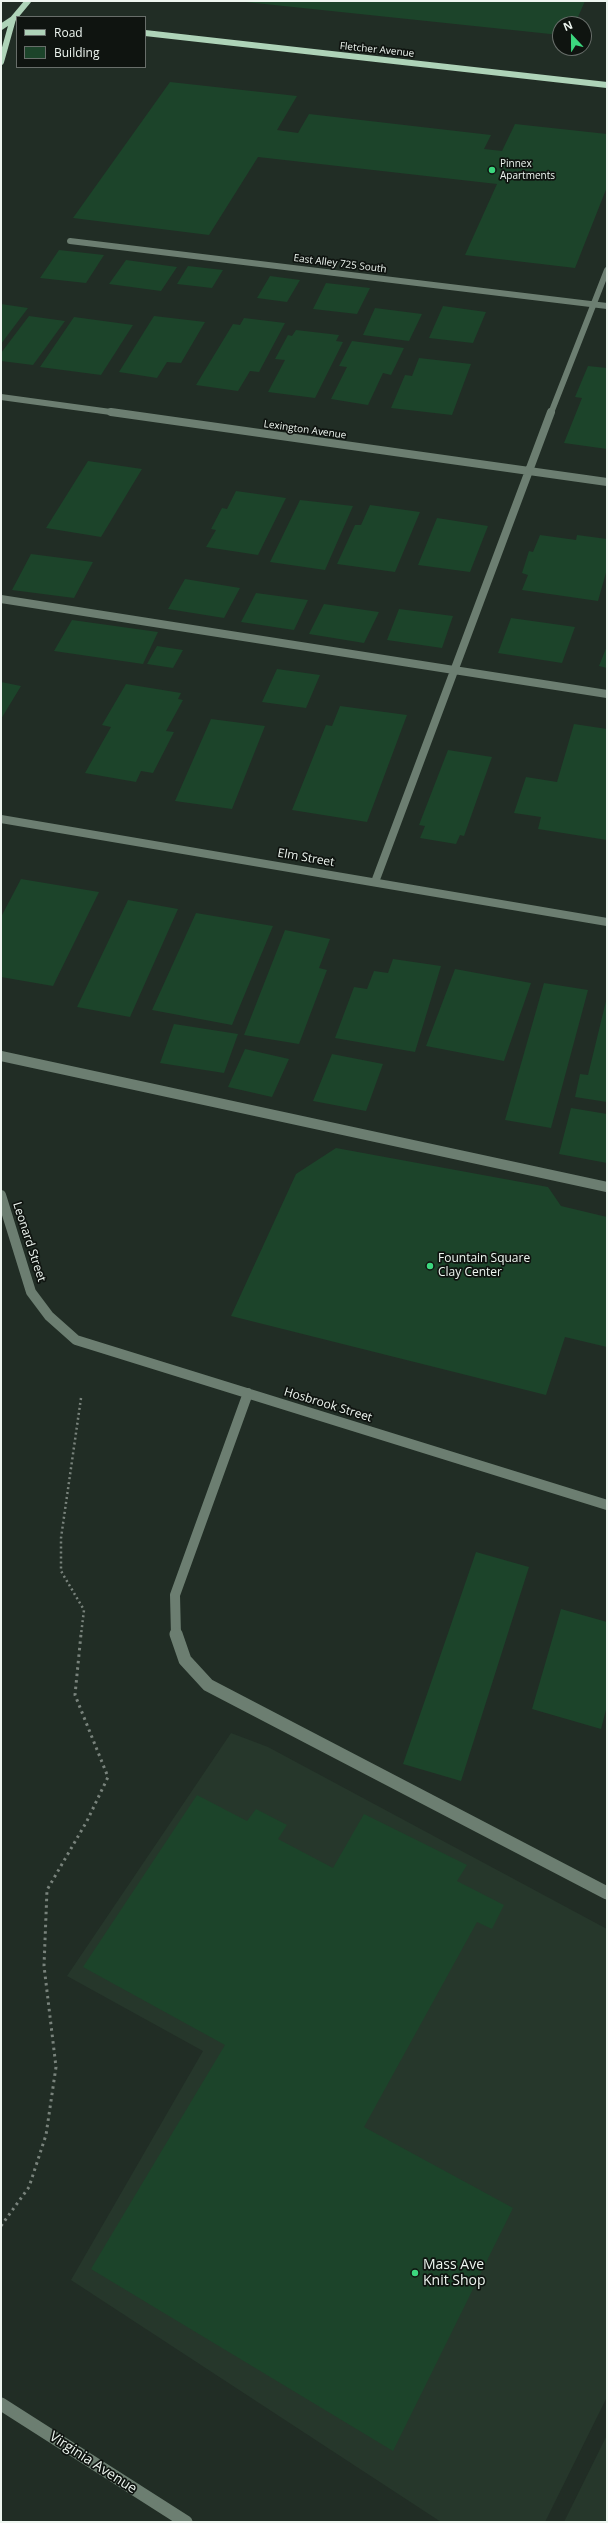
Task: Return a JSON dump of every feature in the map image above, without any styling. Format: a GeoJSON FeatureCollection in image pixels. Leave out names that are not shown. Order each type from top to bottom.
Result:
{"type":"FeatureCollection","features":[{"type":"Feature","properties":{"kind":"main road"},"geometry":{"type":"LineString","coordinates":[[17,16],[28,1]]}},
{"type":"Feature","properties":{"kind":"main road"},"geometry":{"type":"LineString","coordinates":[[1,18],[15,19]]}},
{"type":"Feature","properties":{"kind":"main road"},"geometry":{"type":"LineString","coordinates":[[1,27],[15,19]]}},
{"type":"Feature","properties":{"kind":"main road"},"geometry":{"type":"LineString","coordinates":[[1,62],[15,19]]}},
{"type":"Feature","properties":{"kind":"main road","name":"Fletcher Avenue"},"geometry":{"type":"LineString","coordinates":[[146,33],[607,84]]}},
{"type":"Feature","properties":{"kind":"street","name":"East Alley 725 South"},"geometry":{"type":"LineString","coordinates":[[70,241],[607,306]]}},
{"type":"Feature","properties":{"kind":"street"},"geometry":{"type":"LineString","coordinates":[[375,882],[592,304],[607,270]]}},
{"type":"Feature","properties":{"kind":"street","name":"Lexington Avenue"},"geometry":{"type":"LineString","coordinates":[[1,397],[607,482]]}},
{"type":"Feature","properties":{"kind":"street"},"geometry":{"type":"LineString","coordinates":[[1,599],[607,694]]}},
{"type":"Feature","properties":{"kind":"street","name":"Elm Street"},"geometry":{"type":"LineString","coordinates":[[1,819],[607,922]]}},
{"type":"Feature","properties":{"kind":"street"},"geometry":{"type":"LineString","coordinates":[[1,1056],[607,1187]]}},
{"type":"Feature","properties":{"kind":"street","name":"Leonard Street"},"geometry":{"type":"LineString","coordinates":[[1,1195],[24,1273],[32,1292],[49,1316]]}},
{"type":"Feature","properties":{"kind":"street","name":"Hosbrook Street"},"geometry":{"type":"LineString","coordinates":[[49,1316],[60,1328],[82,1342],[607,1505]]}},
{"type":"Feature","properties":{"kind":"street"},"geometry":{"type":"LineString","coordinates":[[248,1393],[175,1595],[175,1632],[185,1660],[208,1685],[607,1893]]}},
{"type":"Feature","properties":{"kind":"street","name":"Virginia Avenue"},"geometry":{"type":"LineString","coordinates":[[1,2404],[186,2522]]}},
{"type":"Feature","properties":{"kind":"path"},"geometry":{"type":"LineString","coordinates":[[1,2226],[29,2187],[46,2134],[56,2068],[44,1966],[47,1890],[87,1821],[108,1777],[75,1695],[84,1610],[61,1571],[61,1538],[81,1398]]}},
{"type":"Feature","properties":{"kind":"shaded area"},"geometry":{"type":"Polygon","coordinates":[[[231,1733],[268,1747],[607,1929],[607,2397],[545,2522],[441,2522],[71,2280],[203,2051],[67,1976],[231,1733]]]}},
{"type":"Feature","properties":{"kind":"shaded area"},"geometry":{"type":"Polygon","coordinates":[[[607,2435],[607,2522],[564,2522],[607,2435]]]}},
{"type":"Feature","properties":{"kind":"building"},"geometry":{"type":"Polygon","coordinates":[[[236,1],[585,1],[578,16],[552,16],[552,34],[236,1]]]}},
{"type":"Feature","properties":{"kind":"building","name":"Pinnex Apartments"},"geometry":{"type":"Polygon","coordinates":[[[170,82],[297,96],[277,130],[298,133],[309,114],[491,135],[484,149],[502,151],[515,124],[607,134],[607,187],[575,268],[465,255],[497,184],[258,157],[209,235],[73,218],[170,82]]]}},
{"type":"Feature","properties":{"kind":"building"},"geometry":{"type":"Polygon","coordinates":[[[59,250],[104,255],[86,283],[40,278],[59,250]]]}},
{"type":"Feature","properties":{"kind":"building"},"geometry":{"type":"Polygon","coordinates":[[[126,260],[177,267],[161,291],[109,284],[126,260]]]}},
{"type":"Feature","properties":{"kind":"building"},"geometry":{"type":"Polygon","coordinates":[[[188,266],[223,270],[212,288],[177,284],[188,266]]]}},
{"type":"Feature","properties":{"kind":"building"},"geometry":{"type":"Polygon","coordinates":[[[270,276],[300,280],[287,302],[257,298],[270,276]]]}},
{"type":"Feature","properties":{"kind":"building"},"geometry":{"type":"Polygon","coordinates":[[[326,283],[370,288],[357,314],[313,309],[326,283]]]}},
{"type":"Feature","properties":{"kind":"building"},"geometry":{"type":"Polygon","coordinates":[[[1,304],[28,308],[1,344],[1,304]]]}},
{"type":"Feature","properties":{"kind":"building"},"geometry":{"type":"Polygon","coordinates":[[[443,306],[486,312],[473,343],[429,338],[443,306]]]}},
{"type":"Feature","properties":{"kind":"building"},"geometry":{"type":"Polygon","coordinates":[[[375,308],[422,314],[409,341],[363,335],[375,308]]]}},
{"type":"Feature","properties":{"kind":"building"},"geometry":{"type":"Polygon","coordinates":[[[29,316],[65,321],[33,365],[1,361],[1,353],[29,316]]]}},
{"type":"Feature","properties":{"kind":"building"},"geometry":{"type":"Polygon","coordinates":[[[154,316],[205,322],[181,363],[167,362],[157,378],[119,372],[154,316]]]}},
{"type":"Feature","properties":{"kind":"building"},"geometry":{"type":"Polygon","coordinates":[[[74,317],[133,325],[101,375],[40,367],[74,317]]]}},
{"type":"Feature","properties":{"kind":"building"},"geometry":{"type":"Polygon","coordinates":[[[244,318],[285,323],[259,372],[250,371],[238,391],[196,385],[233,324],[240,325],[244,318]]]}},
{"type":"Feature","properties":{"kind":"building"},"geometry":{"type":"Polygon","coordinates":[[[296,330],[339,335],[336,341],[343,342],[315,398],[268,392],[285,360],[275,359],[288,335],[292,336],[296,330]]]}},
{"type":"Feature","properties":{"kind":"building"},"geometry":{"type":"Polygon","coordinates":[[[352,341],[404,348],[391,375],[383,373],[368,405],[331,399],[347,367],[339,366],[352,341]]]}},
{"type":"Feature","properties":{"kind":"building"},"geometry":{"type":"Polygon","coordinates":[[[419,358],[471,364],[452,415],[391,408],[405,375],[412,376],[419,358]]]}},
{"type":"Feature","properties":{"kind":"building"},"geometry":{"type":"Polygon","coordinates":[[[588,366],[607,368],[607,449],[564,443],[582,398],[575,397],[588,366]]]}},
{"type":"Feature","properties":{"kind":"building"},"geometry":{"type":"Polygon","coordinates":[[[88,461],[142,469],[101,537],[46,528],[88,461]]]}},
{"type":"Feature","properties":{"kind":"building"},"geometry":{"type":"Polygon","coordinates":[[[236,491],[286,498],[258,555],[206,547],[216,530],[211,529],[222,508],[227,509],[236,491]]]}},
{"type":"Feature","properties":{"kind":"building"},"geometry":{"type":"Polygon","coordinates":[[[300,500],[353,506],[325,570],[270,562],[300,500]]]}},
{"type":"Feature","properties":{"kind":"building"},"geometry":{"type":"Polygon","coordinates":[[[370,505],[420,512],[395,572],[337,564],[355,525],[361,525],[370,505]]]}},
{"type":"Feature","properties":{"kind":"building"},"geometry":{"type":"Polygon","coordinates":[[[437,518],[488,526],[470,572],[418,565],[437,518]]]}},
{"type":"Feature","properties":{"kind":"building"},"geometry":{"type":"Polygon","coordinates":[[[540,535],[576,540],[577,535],[607,539],[607,569],[598,601],[522,590],[528,575],[522,573],[529,551],[533,552],[540,535]]]}},
{"type":"Feature","properties":{"kind":"building"},"geometry":{"type":"Polygon","coordinates":[[[31,554],[93,562],[74,598],[12,590],[31,554]]]}},
{"type":"Feature","properties":{"kind":"building"},"geometry":{"type":"Polygon","coordinates":[[[185,579],[240,588],[224,618],[168,609],[185,579]]]}},
{"type":"Feature","properties":{"kind":"building"},"geometry":{"type":"Polygon","coordinates":[[[256,593],[308,600],[294,630],[241,622],[256,593]]]}},
{"type":"Feature","properties":{"kind":"building"},"geometry":{"type":"Polygon","coordinates":[[[324,604],[379,612],[364,643],[309,634],[324,604]]]}},
{"type":"Feature","properties":{"kind":"building"},"geometry":{"type":"Polygon","coordinates":[[[399,609],[453,616],[442,648],[387,640],[399,609]]]}},
{"type":"Feature","properties":{"kind":"building"},"geometry":{"type":"Polygon","coordinates":[[[511,618],[575,627],[562,663],[498,653],[511,618]]]}},
{"type":"Feature","properties":{"kind":"building"},"geometry":{"type":"Polygon","coordinates":[[[72,620],[158,632],[143,664],[54,651],[72,620]]]}},
{"type":"Feature","properties":{"kind":"building"},"geometry":{"type":"Polygon","coordinates":[[[157,646],[183,650],[173,668],[147,664],[157,646]]]}},
{"type":"Feature","properties":{"kind":"building"},"geometry":{"type":"Polygon","coordinates":[[[607,646],[607,668],[599,666],[607,646]]]}},
{"type":"Feature","properties":{"kind":"building"},"geometry":{"type":"Polygon","coordinates":[[[277,669],[320,675],[306,708],[262,702],[277,669]]]}},
{"type":"Feature","properties":{"kind":"building"},"geometry":{"type":"Polygon","coordinates":[[[1,682],[21,686],[1,719],[1,682]]]}},
{"type":"Feature","properties":{"kind":"building"},"geometry":{"type":"Polygon","coordinates":[[[126,684],[181,693],[178,699],[183,700],[166,731],[174,732],[153,773],[141,771],[136,782],[85,773],[111,727],[102,725],[126,684]]]}},
{"type":"Feature","properties":{"kind":"building"},"geometry":{"type":"Polygon","coordinates":[[[340,706],[407,715],[367,822],[292,810],[326,725],[332,726],[340,706]]]}},
{"type":"Feature","properties":{"kind":"building"},"geometry":{"type":"Polygon","coordinates":[[[211,719],[265,726],[232,809],[175,801],[211,719]]]}},
{"type":"Feature","properties":{"kind":"building"},"geometry":{"type":"Polygon","coordinates":[[[574,724],[607,729],[607,840],[538,829],[541,817],[514,813],[526,777],[557,782],[574,724]]]}},
{"type":"Feature","properties":{"kind":"building"},"geometry":{"type":"Polygon","coordinates":[[[448,750],[492,757],[464,836],[460,835],[456,844],[420,838],[425,826],[419,825],[448,750]]]}},
{"type":"Feature","properties":{"kind":"building"},"geometry":{"type":"Polygon","coordinates":[[[21,879],[99,892],[53,986],[1,977],[1,917],[21,879]]]}},
{"type":"Feature","properties":{"kind":"building"},"geometry":{"type":"Polygon","coordinates":[[[128,900],[178,909],[130,1017],[77,1007],[128,900]]]}},
{"type":"Feature","properties":{"kind":"building"},"geometry":{"type":"Polygon","coordinates":[[[196,913],[273,926],[232,1025],[152,1010],[196,913]]]}},
{"type":"Feature","properties":{"kind":"building"},"geometry":{"type":"Polygon","coordinates":[[[285,930],[330,939],[319,968],[327,970],[299,1044],[244,1035],[285,930]]]}},
{"type":"Feature","properties":{"kind":"building"},"geometry":{"type":"Polygon","coordinates":[[[393,959],[441,966],[415,1052],[335,1038],[354,987],[367,989],[374,971],[388,973],[393,959]]]}},
{"type":"Feature","properties":{"kind":"building"},"geometry":{"type":"Polygon","coordinates":[[[455,969],[531,983],[504,1061],[426,1046],[455,969]]]}},
{"type":"Feature","properties":{"kind":"building"},"geometry":{"type":"Polygon","coordinates":[[[544,983],[588,990],[551,1128],[505,1120],[544,983]]]}},
{"type":"Feature","properties":{"kind":"building"},"geometry":{"type":"Polygon","coordinates":[[[607,997],[607,1102],[575,1097],[580,1074],[588,1075],[607,997]]]}},
{"type":"Feature","properties":{"kind":"building"},"geometry":{"type":"Polygon","coordinates":[[[174,1024],[238,1034],[224,1073],[160,1063],[174,1024]]]}},
{"type":"Feature","properties":{"kind":"building"},"geometry":{"type":"Polygon","coordinates":[[[245,1049],[289,1059],[272,1097],[228,1087],[245,1049]]]}},
{"type":"Feature","properties":{"kind":"building"},"geometry":{"type":"Polygon","coordinates":[[[332,1054],[383,1064],[366,1111],[313,1101],[332,1054]]]}},
{"type":"Feature","properties":{"kind":"building"},"geometry":{"type":"Polygon","coordinates":[[[571,1108],[607,1114],[607,1163],[559,1154],[571,1108]]]}},
{"type":"Feature","properties":{"kind":"building","name":"Fountain Square Clay Center"},"geometry":{"type":"Polygon","coordinates":[[[336,1148],[548,1187],[561,1206],[607,1217],[607,1347],[565,1337],[546,1395],[231,1316],[296,1174],[336,1148]]]}},
{"type":"Feature","properties":{"kind":"building"},"geometry":{"type":"Polygon","coordinates":[[[476,1552],[529,1567],[461,1781],[403,1764],[476,1552]]]}},
{"type":"Feature","properties":{"kind":"building"},"geometry":{"type":"Polygon","coordinates":[[[561,1609],[607,1622],[607,1706],[601,1729],[532,1709],[561,1609]]]}},
{"type":"Feature","properties":{"kind":"building"},"geometry":{"type":"Polygon","coordinates":[[[197,1795],[247,1821],[256,1809],[287,1825],[278,1839],[333,1868],[364,1814],[467,1865],[457,1881],[504,1905],[492,1929],[477,1922],[364,2127],[513,2208],[393,2451],[91,2269],[225,2045],[83,1967],[197,1795]]]}},
{"type":"Feature","properties":{"kind":"place","name":"Pinnex Apartments"},"geometry":{"type":"Point","coordinates":[492,170]}},
{"type":"Feature","properties":{"kind":"place","name":"Fountain Square Clay Center"},"geometry":{"type":"Point","coordinates":[430,1266]}},
{"type":"Feature","properties":{"kind":"place","name":"Mass Ave Knit Shop"},"geometry":{"type":"Point","coordinates":[415,2273]}}]}
